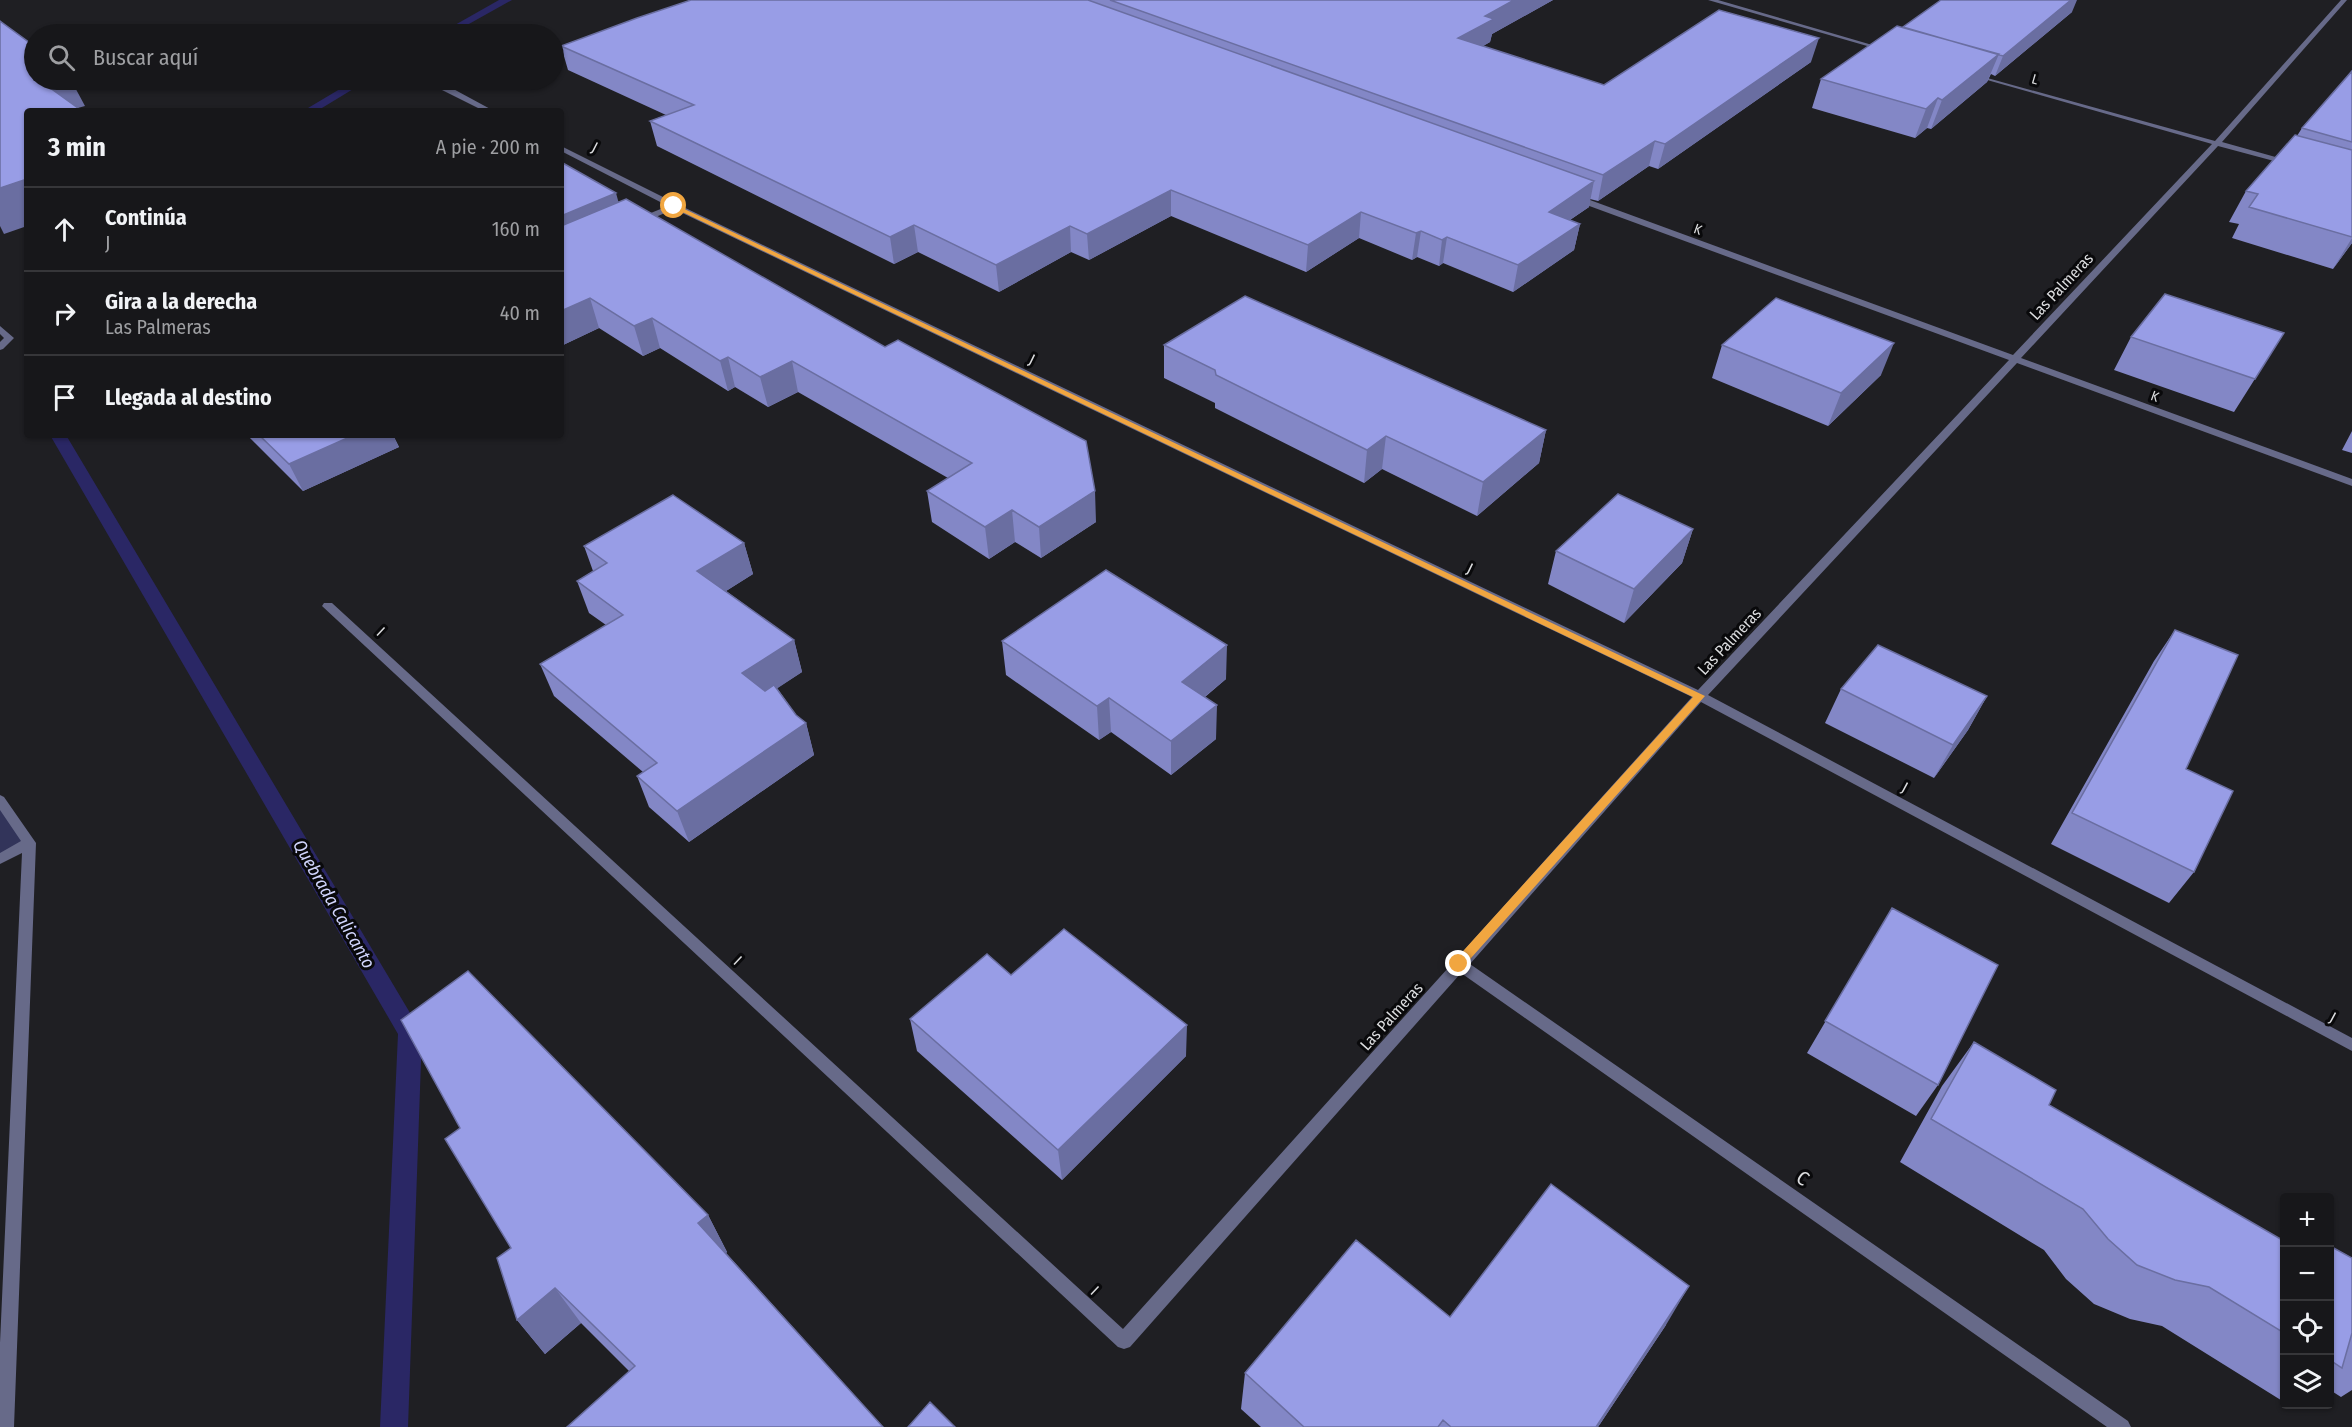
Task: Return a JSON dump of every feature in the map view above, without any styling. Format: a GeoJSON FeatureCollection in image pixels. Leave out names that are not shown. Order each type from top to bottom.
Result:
{"type":"FeatureCollection","features":[{"type":"Feature","properties":{"kind":"street"},"geometry":{"type":"LineString","coordinates":[[1711,0],[1895,52]]}},
{"type":"Feature","properties":{"kind":"street","name":"Las Palmeras"},"geometry":{"type":"LineString","coordinates":[[1124,1341],[1700,696],[2217,143],[2344,0]]}},
{"type":"Feature","properties":{"kind":"street","name":"L"},"geometry":{"type":"LineString","coordinates":[[1964,72],[2296,165]]}},
{"type":"Feature","properties":{"kind":"street"},"geometry":{"type":"LineString","coordinates":[[449,90],[484,108]]}},
{"type":"Feature","properties":{"kind":"street","name":"J"},"geometry":{"type":"LineString","coordinates":[[564,150],[674,206],[1700,696],[2352,1045]]}},
{"type":"Feature","properties":{"kind":"street","name":"K"},"geometry":{"type":"LineString","coordinates":[[1570,196],[2352,483]]}},
{"type":"Feature","properties":{"kind":"street"},"geometry":{"type":"LineString","coordinates":[[633,223],[674,206]]}},
{"type":"Feature","properties":{"kind":"street"},"geometry":{"type":"LineString","coordinates":[[0,329],[9,338],[0,347]]}},
{"type":"Feature","properties":{"kind":"street","name":"I"},"geometry":{"type":"LineString","coordinates":[[328,606],[1124,1341]]}},
{"type":"Feature","properties":{"kind":"street"},"geometry":{"type":"LineString","coordinates":[[0,800],[29,843],[5,1427]]}},
{"type":"Feature","properties":{"kind":"street"},"geometry":{"type":"LineString","coordinates":[[0,859],[29,843]]}},
{"type":"Feature","properties":{"kind":"street","name":"C"},"geometry":{"type":"LineString","coordinates":[[1459,964],[2122,1427]]}},
{"type":"Feature","properties":{"kind":"shaded area"},"geometry":{"type":"Polygon","coordinates":[[[0,800],[29,843],[0,859],[0,800]]]}},
{"type":"Feature","properties":{"kind":"building"},"geometry":{"type":"Polygon","coordinates":[[[691,0],[1088,0],[1594,181],[1549,212],[1580,224],[1518,265],[1447,237],[1442,240],[1421,231],[1416,233],[1361,212],[1308,245],[1171,190],[1087,234],[1070,226],[996,265],[914,225],[890,237],[650,121],[694,105],[564,47],[564,45],[691,0]]]}},
{"type":"Feature","properties":{"kind":"building"},"geometry":{"type":"Polygon","coordinates":[[[1110,0],[1514,0],[1485,16],[1494,19],[1458,38],[1604,85],[1719,10],[1819,38],[1665,144],[1655,141],[1603,175],[1110,0]]]}},
{"type":"Feature","properties":{"kind":"building"},"geometry":{"type":"Polygon","coordinates":[[[1941,0],[2071,0],[2003,56],[1903,27],[1941,0]]]}},
{"type":"Feature","properties":{"kind":"building"},"geometry":{"type":"Polygon","coordinates":[[[0,21],[24,39],[24,90],[53,90],[78,108],[24,108],[24,180],[0,188],[0,21]]]}},
{"type":"Feature","properties":{"kind":"building"},"geometry":{"type":"Polygon","coordinates":[[[1897,26],[1999,54],[1942,100],[1938,98],[1926,109],[1821,79],[1897,26]]]}},
{"type":"Feature","properties":{"kind":"building"},"geometry":{"type":"Polygon","coordinates":[[[2352,71],[2352,142],[2302,128],[2352,71]]]}},
{"type":"Feature","properties":{"kind":"building"},"geometry":{"type":"Polygon","coordinates":[[[2295,135],[2352,150],[2352,237],[2249,207],[2258,194],[2246,191],[2295,135]]]}},
{"type":"Feature","properties":{"kind":"building"},"geometry":{"type":"Polygon","coordinates":[[[564,164],[616,193],[564,215],[564,164]]]}},
{"type":"Feature","properties":{"kind":"building"},"geometry":{"type":"Polygon","coordinates":[[[626,199],[885,347],[898,340],[1086,441],[1095,491],[1039,527],[1012,510],[985,527],[927,491],[972,463],[792,361],[760,377],[728,357],[720,361],[652,318],[634,326],[590,298],[564,310],[564,225],[626,199]]]}},
{"type":"Feature","properties":{"kind":"building"},"geometry":{"type":"Polygon","coordinates":[[[2165,294],[2284,333],[2255,379],[2131,337],[2165,294]]]}},
{"type":"Feature","properties":{"kind":"building"},"geometry":{"type":"Polygon","coordinates":[[[1245,296],[1546,430],[1483,482],[1386,436],[1367,450],[1216,375],[1215,370],[1164,345],[1245,296]]]}},
{"type":"Feature","properties":{"kind":"building"},"geometry":{"type":"Polygon","coordinates":[[[1776,298],[1894,343],[1841,393],[1722,345],[1776,298]]]}},
{"type":"Feature","properties":{"kind":"building"},"geometry":{"type":"Polygon","coordinates":[[[262,438],[347,438],[289,464],[262,438]]]}},
{"type":"Feature","properties":{"kind":"building"},"geometry":{"type":"Polygon","coordinates":[[[1618,494],[1693,529],[1634,589],[1556,551],[1618,494]]]}},
{"type":"Feature","properties":{"kind":"building"},"geometry":{"type":"Polygon","coordinates":[[[673,495],[744,543],[697,571],[794,640],[742,673],[765,691],[774,685],[796,715],[806,723],[677,811],[637,776],[657,763],[540,664],[623,615],[577,581],[607,563],[584,546],[673,495]]]}},
{"type":"Feature","properties":{"kind":"building"},"geometry":{"type":"Polygon","coordinates":[[[1106,570],[1227,645],[1182,682],[1217,705],[1171,741],[1109,698],[1097,706],[1002,641],[1106,570]]]}},
{"type":"Feature","properties":{"kind":"building"},"geometry":{"type":"Polygon","coordinates":[[[2175,630],[2238,655],[2186,769],[2233,791],[2194,872],[2072,813],[2175,630]]]}},
{"type":"Feature","properties":{"kind":"building"},"geometry":{"type":"Polygon","coordinates":[[[1878,645],[1987,696],[1953,745],[1841,689],[1878,645]]]}},
{"type":"Feature","properties":{"kind":"building"},"geometry":{"type":"Polygon","coordinates":[[[1892,908],[1998,965],[1938,1085],[1825,1021],[1892,908]]]}},
{"type":"Feature","properties":{"kind":"building"},"geometry":{"type":"Polygon","coordinates":[[[1064,929],[1187,1025],[1058,1150],[910,1019],[987,954],[1011,975],[1064,929]]]}},
{"type":"Feature","properties":{"kind":"building"},"geometry":{"type":"Polygon","coordinates":[[[468,971],[708,1215],[698,1223],[883,1427],[567,1427],[635,1366],[555,1288],[517,1320],[497,1258],[511,1248],[445,1139],[460,1128],[401,1020],[468,971]]]}},
{"type":"Feature","properties":{"kind":"building"},"geometry":{"type":"Polygon","coordinates":[[[1974,1042],[2056,1090],[2049,1105],[2280,1239],[2280,1331],[2209,1287],[2175,1280],[2137,1265],[2108,1239],[2083,1209],[1931,1119],[1974,1042]]]}},
{"type":"Feature","properties":{"kind":"building"},"geometry":{"type":"Polygon","coordinates":[[[1551,1184],[1689,1286],[1596,1427],[1451,1427],[1443,1420],[1438,1427],[1304,1427],[1245,1373],[1356,1240],[1450,1317],[1551,1184]]]}},
{"type":"Feature","properties":{"kind":"building"},"geometry":{"type":"Polygon","coordinates":[[[2334,1248],[2352,1258],[2352,1333],[2342,1368],[2334,1363],[2334,1248]]]}},
{"type":"Feature","properties":{"kind":"building"},"geometry":{"type":"Polygon","coordinates":[[[930,1402],[955,1427],[908,1427],[930,1402]]]}},
{"type":"Feature","properties":{"kind":"waterway","name":"Quebrada Calicanto"},"geometry":{"type":"LineString","coordinates":[[463,24],[507,0]]}},
{"type":"Feature","properties":{"kind":"waterway","name":"Quebrada Calicanto"},"geometry":{"type":"LineString","coordinates":[[314,108],[345,90]]}},
{"type":"Feature","properties":{"kind":"waterway","name":"Quebrada Calicanto"},"geometry":{"type":"LineString","coordinates":[[60,438],[410,1033],[394,1427]]}},
{"type":"Feature","properties":{"kind":"route"},"geometry":{"type":"LineString","coordinates":[[674,206],[1700,696],[1459,964]]}}]}
